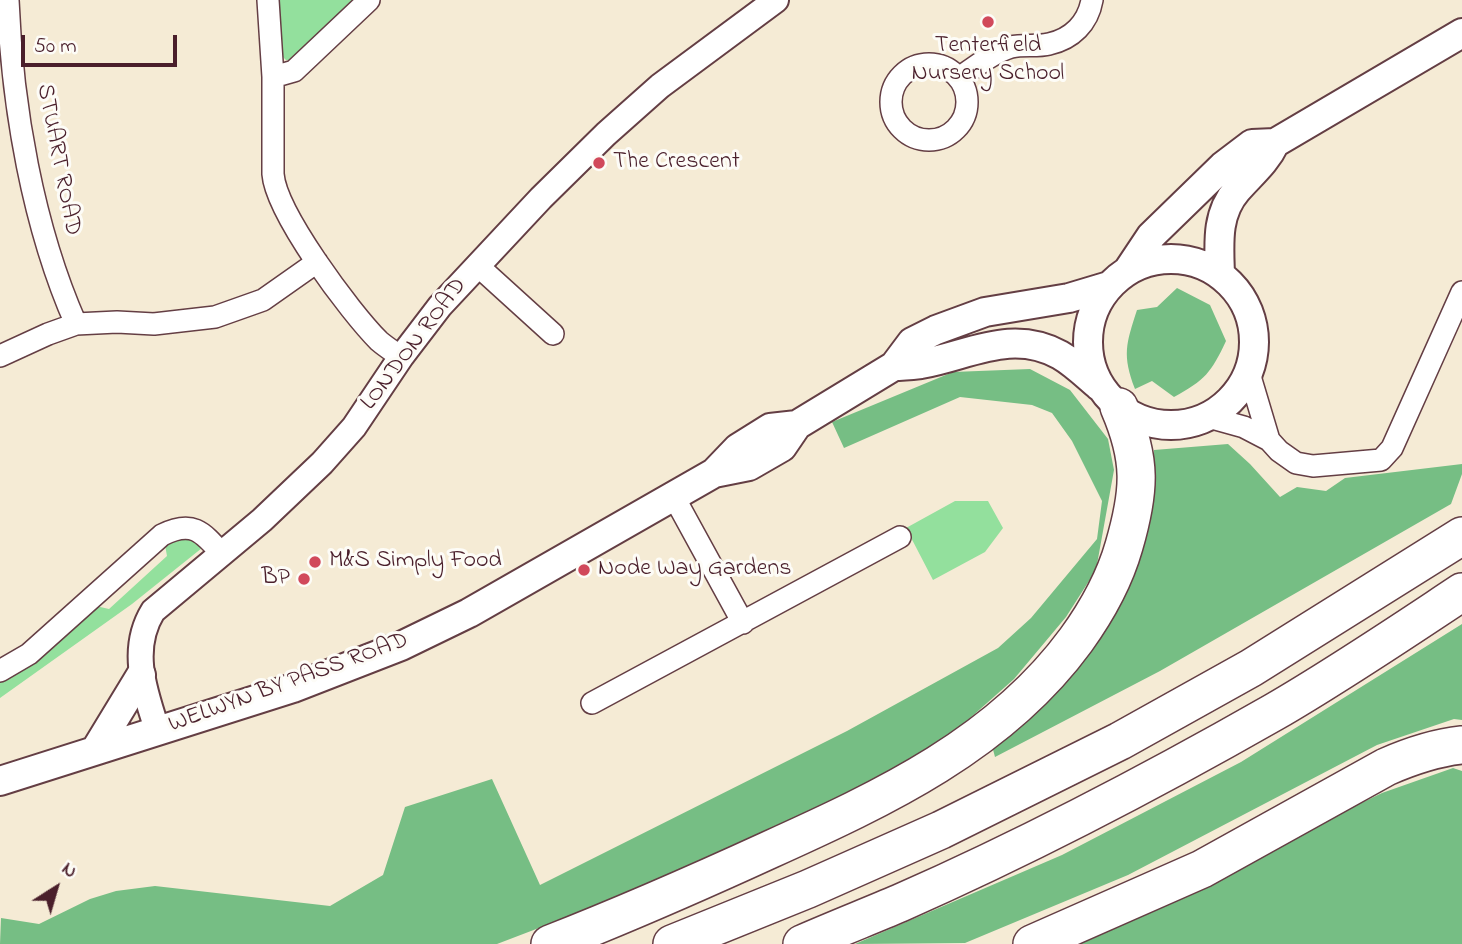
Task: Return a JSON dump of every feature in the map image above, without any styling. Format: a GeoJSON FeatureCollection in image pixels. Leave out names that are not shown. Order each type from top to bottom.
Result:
{"type":"FeatureCollection","features":[{"type":"Feature","properties":{"kind":"highway"},"geometry":{"type":"LineString","coordinates":[[550,944],[706,880],[879,799],[932,769],[978,738],[1018,706],[1046,678],[1082,632],[1098,607],[1119,562],[1129,528],[1136,472],[1135,451],[1131,435],[1111,399]]}},
{"type":"Feature","properties":{"kind":"highway"},"geometry":{"type":"LineString","coordinates":[[672,944],[808,889],[941,830],[1120,741],[1251,668],[1462,536]]}},
{"type":"Feature","properties":{"kind":"highway"},"geometry":{"type":"LineString","coordinates":[[802,944],[901,902],[1160,774],[1274,712],[1462,592]]}},
{"type":"Feature","properties":{"kind":"highway"},"geometry":{"type":"LineString","coordinates":[[1032,944],[1202,869],[1386,767],[1441,747],[1462,746]]}},
{"type":"Feature","properties":{"kind":"main road"},"geometry":{"type":"LineString","coordinates":[[1111,399],[1093,370],[1088,348],[1089,326],[1096,305],[1151,236],[1223,166],[1252,144],[1275,143],[1462,33]]}},
{"type":"Feature","properties":{"kind":"main road"},"geometry":{"type":"LineString","coordinates":[[1220,274],[1219,231],[1225,210],[1234,193],[1267,160],[1275,143]]}},
{"type":"Feature","properties":{"kind":"main road"},"geometry":{"type":"LineString","coordinates":[[1175,258],[1199,263],[1220,274],[1234,287],[1252,320],[1255,339],[1254,358],[1238,393],[1224,407],[1208,417],[1185,424],[1162,425],[1139,419],[1058,354],[1023,345],[1000,344],[975,348],[923,364],[894,366],[912,342],[959,321],[985,312],[1069,298],[1119,278],[1152,260],[1175,258]]}},
{"type":"Feature","properties":{"kind":"main road","name":"WELWYN BY PASS ROAD"},"geometry":{"type":"LineString","coordinates":[[0,781],[293,688],[401,646],[469,613],[715,473],[749,466],[782,447],[797,425],[894,366]]}},
{"type":"Feature","properties":{"kind":"main road"},"geometry":{"type":"LineString","coordinates":[[96,749],[141,675]]}},
{"type":"Feature","properties":{"kind":"street","name":"STUART ROAD"},"geometry":{"type":"LineString","coordinates":[[8,0],[7,65],[38,215],[48,254],[76,324]]}},
{"type":"Feature","properties":{"kind":"street"},"geometry":{"type":"LineString","coordinates":[[268,0],[273,77],[274,186],[280,201],[317,262],[365,325],[401,357]]}},
{"type":"Feature","properties":{"kind":"street"},"geometry":{"type":"LineString","coordinates":[[273,77],[295,71],[369,0]]}},
{"type":"Feature","properties":{"kind":"street","name":"LONDON ROAD"},"geometry":{"type":"LineString","coordinates":[[158,732],[141,675],[142,636],[153,611],[286,499],[330,454],[354,426],[440,306],[541,198],[642,101],[702,53],[776,0]]}},
{"type":"Feature","properties":{"kind":"street"},"geometry":{"type":"LineString","coordinates":[[959,78],[987,58],[1012,47],[1049,44],[1067,38],[1080,27],[1090,12],[1092,0]]}},
{"type":"Feature","properties":{"kind":"street"},"geometry":{"type":"LineString","coordinates":[[0,356],[76,324],[154,324],[215,317],[263,300],[317,262]]}},
{"type":"Feature","properties":{"kind":"street"},"geometry":{"type":"LineString","coordinates":[[477,265],[553,334]]}},
{"type":"Feature","properties":{"kind":"street"},"geometry":{"type":"LineString","coordinates":[[1208,417],[1244,427],[1269,440],[1296,463],[1312,466],[1381,460],[1388,454],[1462,292]]}},
{"type":"Feature","properties":{"kind":"street"},"geometry":{"type":"LineString","coordinates":[[1249,373],[1269,440]]}},
{"type":"Feature","properties":{"kind":"street"},"geometry":{"type":"LineString","coordinates":[[674,497],[743,623]]}},
{"type":"Feature","properties":{"kind":"street"},"geometry":{"type":"LineString","coordinates":[[0,671],[29,654],[162,535],[181,528],[192,528],[205,536],[222,554]]}},
{"type":"Feature","properties":{"kind":"street"},"geometry":{"type":"LineString","coordinates":[[592,703],[900,537]]}},
{"type":"Feature","properties":{"kind":"green space"},"geometry":{"type":"Polygon","coordinates":[[[277,0],[359,0],[293,61],[286,60],[280,54],[277,0]]]}},
{"type":"Feature","properties":{"kind":"green space"},"geometry":{"type":"Polygon","coordinates":[[[1177,288],[1210,305],[1226,341],[1206,375],[1174,397],[1152,381],[1135,389],[1128,367],[1127,350],[1137,310],[1157,307],[1177,288]]]}},
{"type":"Feature","properties":{"kind":"green space"},"geometry":{"type":"Polygon","coordinates":[[[1030,369],[1070,390],[1108,439],[1114,470],[1096,570],[1066,617],[1014,679],[942,743],[820,808],[667,879],[497,944],[0,944],[1,918],[39,924],[90,899],[116,891],[155,886],[330,906],[383,875],[405,807],[492,779],[540,885],[847,731],[998,648],[1031,618],[1097,539],[1102,501],[1072,441],[1052,413],[1032,405],[960,397],[844,448],[832,422],[953,372],[1030,369]]]}},
{"type":"Feature","properties":{"kind":"green space"},"geometry":{"type":"Polygon","coordinates":[[[1228,444],[1280,497],[1297,487],[1326,491],[1345,478],[1462,464],[1462,474],[1451,504],[1160,671],[995,757],[991,742],[1150,508],[1154,450],[1228,444]]]}},
{"type":"Feature","properties":{"kind":"green space"},"geometry":{"type":"Polygon","coordinates":[[[955,501],[988,501],[1003,528],[985,552],[933,580],[906,528],[955,501]]]}},
{"type":"Feature","properties":{"kind":"green space"},"geometry":{"type":"Polygon","coordinates":[[[186,538],[197,542],[202,548],[132,604],[0,698],[0,679],[96,606],[109,609],[167,556],[165,545],[186,538]]]}},
{"type":"Feature","properties":{"kind":"green space"},"geometry":{"type":"Polygon","coordinates":[[[1462,624],[1462,720],[1454,719],[1377,745],[1128,875],[965,943],[855,944],[1062,855],[1241,762],[1462,624]]]}},
{"type":"Feature","properties":{"kind":"green space"},"geometry":{"type":"Polygon","coordinates":[[[1453,768],[1462,771],[1462,944],[1071,944],[1382,793],[1453,768]]]}},
{"type":"Feature","properties":{"kind":"place","name":"Tenterfield Nursery School"},"geometry":{"type":"Point","coordinates":[988,22]}},
{"type":"Feature","properties":{"kind":"place","name":"The Crescent"},"geometry":{"type":"Point","coordinates":[599,163]}},
{"type":"Feature","properties":{"kind":"place","name":"M&S Simply Food"},"geometry":{"type":"Point","coordinates":[315,562]}},
{"type":"Feature","properties":{"kind":"place","name":"Node Way Gardens"},"geometry":{"type":"Point","coordinates":[584,570]}},
{"type":"Feature","properties":{"kind":"place","name":"BP"},"geometry":{"type":"Point","coordinates":[304,579]}}]}
